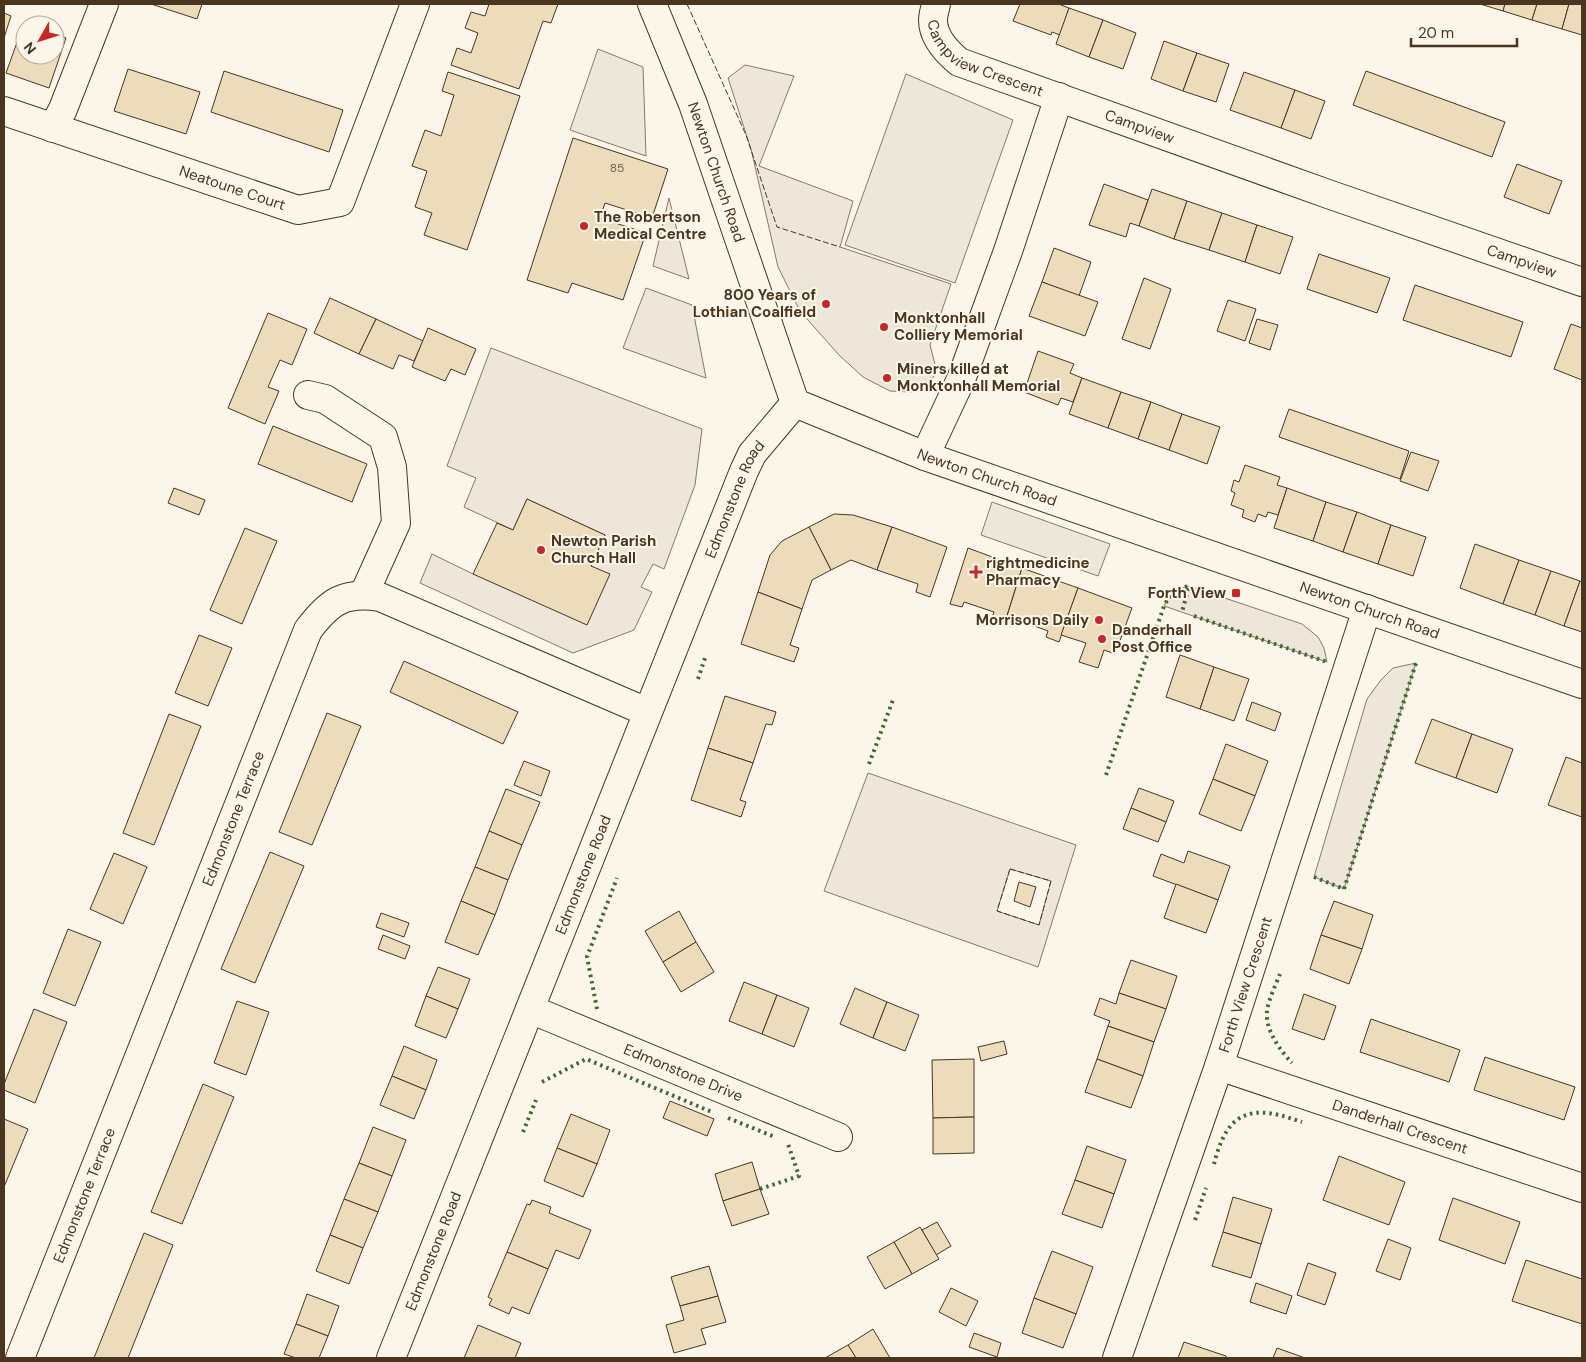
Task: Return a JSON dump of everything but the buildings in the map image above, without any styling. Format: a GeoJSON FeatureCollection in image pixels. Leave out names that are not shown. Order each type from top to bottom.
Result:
{"type":"FeatureCollection","features":[{"type":"Feature","properties":{"kind":"street"},"geometry":{"type":"LineString","coordinates":[[4,111],[53,128],[63,109],[104,4]]}},
{"type":"Feature","properties":{"kind":"street","name":"Neatoune Court"},"geometry":{"type":"LineString","coordinates":[[53,128],[298,210],[340,202],[415,4]]}},
{"type":"Feature","properties":{"kind":"street","name":"Newton Church Road"},"geometry":{"type":"LineString","coordinates":[[652,4],[693,104],[795,403],[925,456],[1582,684]]}},
{"type":"Feature","properties":{"kind":"street","name":"Campview Crescent"},"geometry":{"type":"LineString","coordinates":[[936,4],[933,21],[937,35],[942,45],[959,62],[1059,97]]}},
{"type":"Feature","properties":{"kind":"street"},"geometry":{"type":"LineString","coordinates":[[925,456],[962,378],[1008,251],[1059,97]]}},
{"type":"Feature","properties":{"kind":"street","name":"Campview"},"geometry":{"type":"LineString","coordinates":[[1059,97],[1328,194],[1582,282]]}},
{"type":"Feature","properties":{"kind":"street"},"geometry":{"type":"LineString","coordinates":[[308,395],[325,399],[383,437],[392,467],[396,523],[364,594]]}},
{"type":"Feature","properties":{"kind":"street","name":"Edmonstone Road"},"geometry":{"type":"LineString","coordinates":[[391,1358],[744,471],[752,454],[795,403]]}},
{"type":"Feature","properties":{"kind":"street","name":"Edmonstone Terrace"},"geometry":{"type":"LineString","coordinates":[[20,1358],[308,630],[320,614],[333,603],[348,597],[364,594],[380,597],[647,712]]}},
{"type":"Feature","properties":{"kind":"street","name":"Forth View Crescent"},"geometry":{"type":"LineString","coordinates":[[1116,1358],[1218,1066],[1367,610]]}},
{"type":"Feature","properties":{"kind":"street","name":"Edmonstone Drive"},"geometry":{"type":"LineString","coordinates":[[530,1009],[838,1137]]}},
{"type":"Feature","properties":{"kind":"street","name":"Danderhall Crescent"},"geometry":{"type":"LineString","coordinates":[[1218,1066],[1582,1188]]}},
{"type":"Feature","properties":{"kind":"shaded area"},"geometry":{"type":"Polygon","coordinates":[[[598,49],[643,67],[646,156],[570,130],[598,49]]]}},
{"type":"Feature","properties":{"kind":"shaded area"},"geometry":{"type":"Polygon","coordinates":[[[745,65],[794,76],[759,166],[853,201],[840,247],[951,284],[930,345],[937,372],[927,386],[911,392],[890,391],[863,377],[839,355],[800,311],[778,267],[751,149],[728,78],[745,65]]]}},
{"type":"Feature","properties":{"kind":"shaded area"},"geometry":{"type":"Polygon","coordinates":[[[906,74],[1013,120],[955,283],[845,245],[906,74]]]}},
{"type":"Feature","properties":{"kind":"shaded area"},"geometry":{"type":"Polygon","coordinates":[[[669,198],[689,279],[653,266],[669,198]]]}},
{"type":"Feature","properties":{"kind":"shaded area"},"geometry":{"type":"Polygon","coordinates":[[[646,288],[692,305],[706,378],[623,348],[646,288]]]}},
{"type":"Feature","properties":{"kind":"shaded area"},"geometry":{"type":"Polygon","coordinates":[[[491,348],[702,429],[695,485],[664,569],[653,564],[641,587],[652,592],[634,630],[573,653],[420,583],[432,554],[473,574],[591,566],[605,535],[527,499],[513,530],[464,507],[476,478],[447,466],[491,348]]]}},
{"type":"Feature","properties":{"kind":"shaded area"},"geometry":{"type":"Polygon","coordinates":[[[992,502],[1110,544],[1098,576],[981,535],[992,502]]]}},
{"type":"Feature","properties":{"kind":"shaded area"},"geometry":{"type":"Polygon","coordinates":[[[1189,586],[1302,624],[1318,637],[1324,648],[1327,662],[1164,606],[1174,593],[1189,586]]]}},
{"type":"Feature","properties":{"kind":"shaded area"},"geometry":{"type":"Polygon","coordinates":[[[1416,663],[1344,889],[1314,877],[1367,699],[1393,668],[1416,663]]]}},
{"type":"Feature","properties":{"kind":"shaded area"},"geometry":{"type":"Polygon","coordinates":[[[868,773],[1076,845],[1038,967],[824,891],[868,773]],[[1010,869],[997,911],[1039,925],[1051,881],[1010,869]]]}},
{"type":"Feature","properties":{"kind":"hedge"},"geometry":{"type":"LineString","coordinates":[[1106,775],[1164,606],[1174,593],[1189,586],[1182,612]]}},
{"type":"Feature","properties":{"kind":"hedge"},"geometry":{"type":"LineString","coordinates":[[1194,616],[1327,662]]}},
{"type":"Feature","properties":{"kind":"hedge"},"geometry":{"type":"LineString","coordinates":[[698,679],[705,658]]}},
{"type":"Feature","properties":{"kind":"hedge"},"geometry":{"type":"LineString","coordinates":[[1314,877],[1344,889],[1416,663]]}},
{"type":"Feature","properties":{"kind":"hedge"},"geometry":{"type":"LineString","coordinates":[[869,764],[893,700]]}},
{"type":"Feature","properties":{"kind":"hedge"},"geometry":{"type":"LineString","coordinates":[[597,1009],[587,957],[617,878]]}},
{"type":"Feature","properties":{"kind":"hedge"},"geometry":{"type":"LineString","coordinates":[[1280,974],[1269,1002],[1267,1018],[1274,1039],[1292,1063]]}},
{"type":"Feature","properties":{"kind":"hedge"},"geometry":{"type":"LineString","coordinates":[[542,1082],[586,1059],[712,1112]]}},
{"type":"Feature","properties":{"kind":"hedge"},"geometry":{"type":"LineString","coordinates":[[523,1132],[536,1100]]}},
{"type":"Feature","properties":{"kind":"hedge"},"geometry":{"type":"LineString","coordinates":[[1214,1164],[1223,1138],[1230,1127],[1238,1119],[1248,1114],[1269,1113],[1302,1122]]}},
{"type":"Feature","properties":{"kind":"hedge"},"geometry":{"type":"LineString","coordinates":[[728,1118],[775,1137]]}},
{"type":"Feature","properties":{"kind":"hedge"},"geometry":{"type":"LineString","coordinates":[[760,1189],[799,1176],[788,1144]]}},
{"type":"Feature","properties":{"kind":"hedge"},"geometry":{"type":"LineString","coordinates":[[1195,1220],[1206,1188]]}},
{"type":"Feature","properties":{"kind":"fence"},"geometry":{"type":"LineString","coordinates":[[687,4],[746,135],[777,227],[840,247]]}},
{"type":"Feature","properties":{"kind":"fence"},"geometry":{"type":"LineString","coordinates":[[1010,869],[1051,881],[1039,925],[997,911],[1010,869]]}},
{"type":"Feature","properties":{"kind":"place","name":"The Robertson Medical Centre"},"geometry":{"type":"Point","coordinates":[584,226]}},
{"type":"Feature","properties":{"kind":"place","name":"800 Years of Lothian Coalfield"},"geometry":{"type":"Point","coordinates":[826,304]}},
{"type":"Feature","properties":{"kind":"place","name":"Monktonhall Colliery Memorial"},"geometry":{"type":"Point","coordinates":[884,327]}},
{"type":"Feature","properties":{"kind":"place","name":"Miners killed at Monktonhall Memorial"},"geometry":{"type":"Point","coordinates":[887,378]}},
{"type":"Feature","properties":{"kind":"place","name":"Newton Parish Church Hall"},"geometry":{"type":"Point","coordinates":[541,550]}},
{"type":"Feature","properties":{"kind":"place","name":"rightmedicine Pharmacy"},"geometry":{"type":"Point","coordinates":[976,572]}},
{"type":"Feature","properties":{"kind":"place","name":"Forth View"},"geometry":{"type":"Point","coordinates":[1236,593]}},
{"type":"Feature","properties":{"kind":"place","name":"Morrisons Daily"},"geometry":{"type":"Point","coordinates":[1099,620]}},
{"type":"Feature","properties":{"kind":"place","name":"Danderhall Post Office"},"geometry":{"type":"Point","coordinates":[1102,639]}}]}
